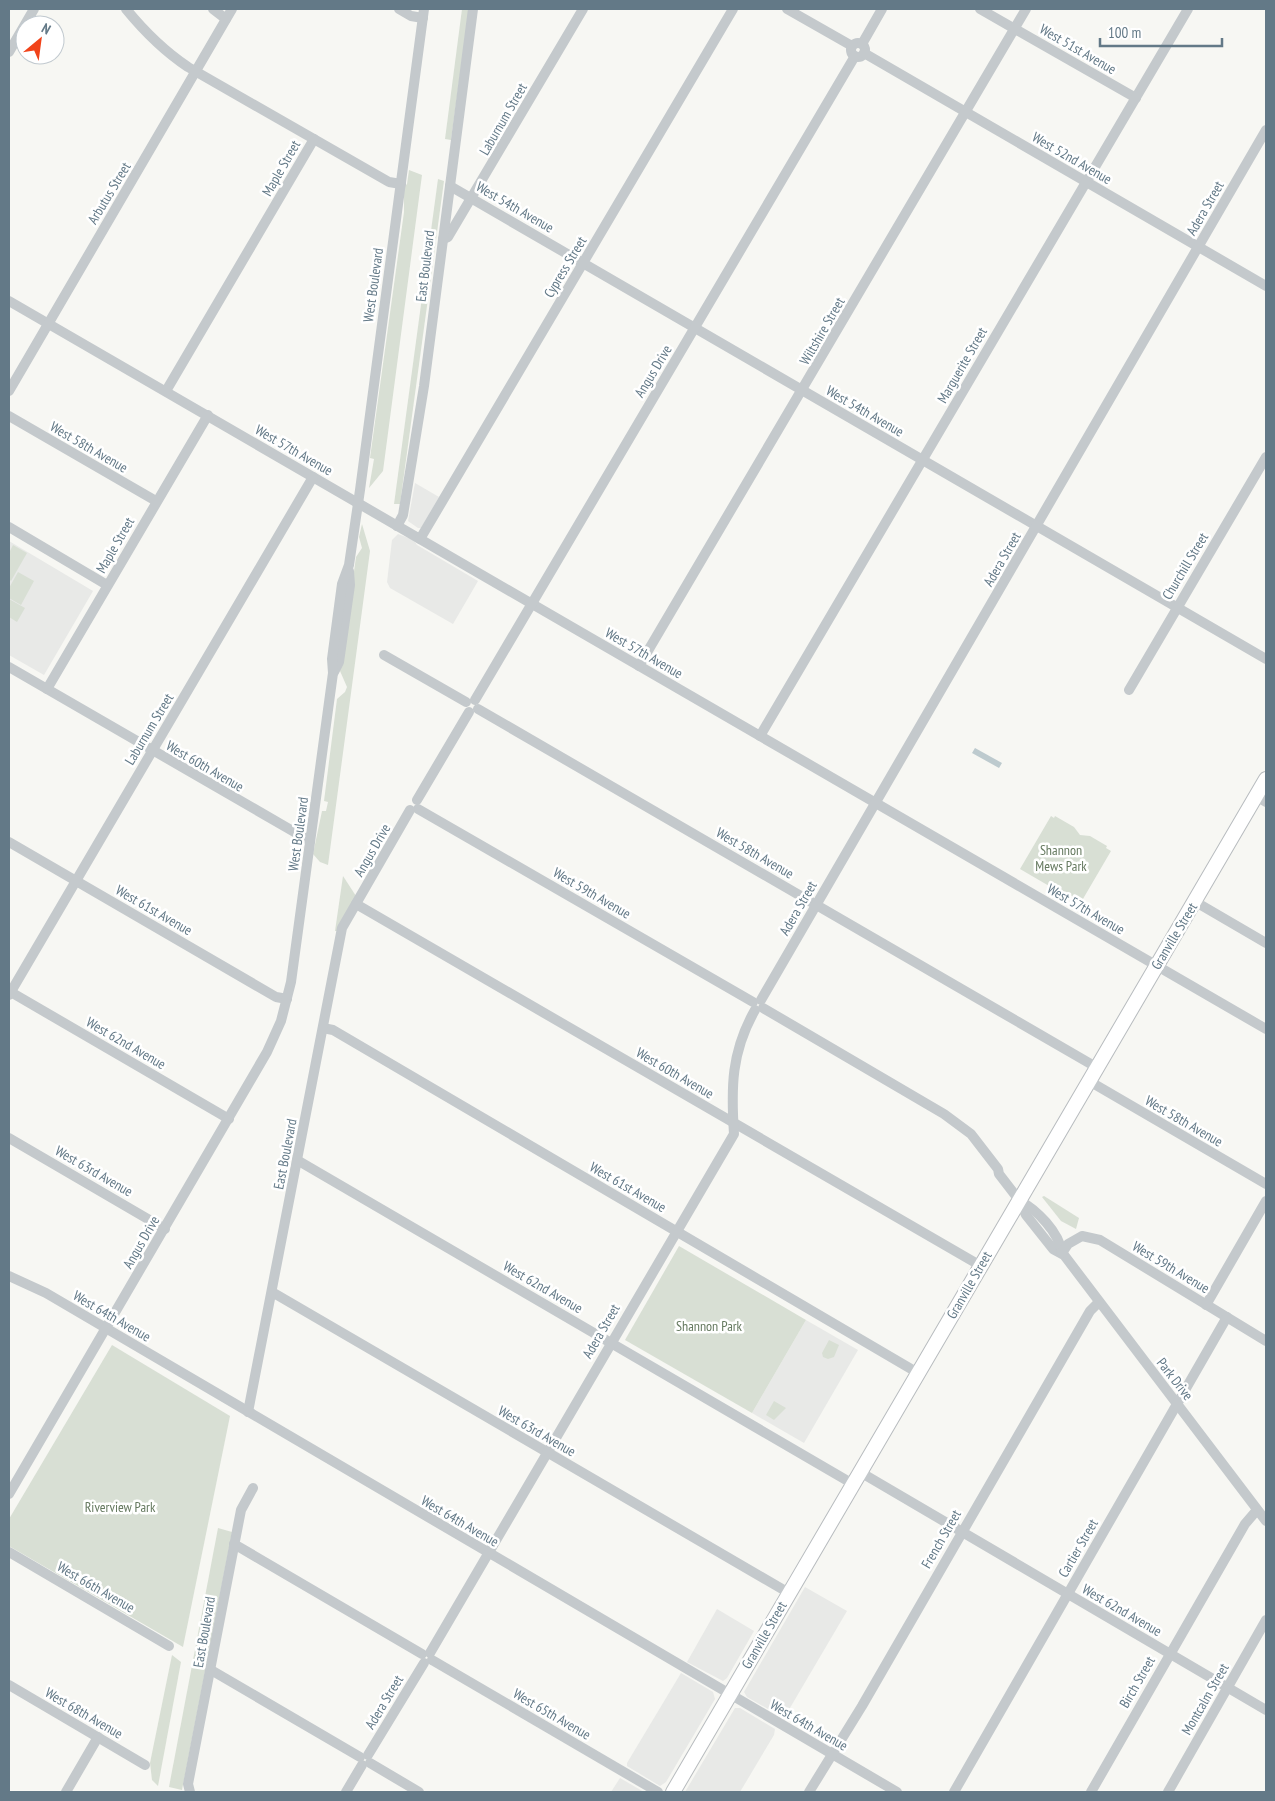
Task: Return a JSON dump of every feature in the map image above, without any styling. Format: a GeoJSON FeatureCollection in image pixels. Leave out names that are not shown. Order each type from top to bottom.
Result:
{"type":"FeatureCollection","features":[{"type":"Feature","properties":{"kind":"highway","name":"Granville Street"},"geometry":{"type":"LineString","coordinates":[[672,1792],[1194,901],[1261,799],[1266,779]]}},
{"type":"Feature","properties":{"kind":"street"},"geometry":{"type":"LineString","coordinates":[[9,52],[34,9]]}},
{"type":"Feature","properties":{"kind":"street"},"geometry":{"type":"LineString","coordinates":[[126,9],[150,37],[170,55],[389,182],[401,184]]}},
{"type":"Feature","properties":{"kind":"street"},"geometry":{"type":"LineString","coordinates":[[213,9],[226,19]]}},
{"type":"Feature","properties":{"kind":"street","name":"Arbutus Street"},"geometry":{"type":"LineString","coordinates":[[9,391],[197,72],[232,9]]}},
{"type":"Feature","properties":{"kind":"street"},"geometry":{"type":"LineString","coordinates":[[398,9],[411,16],[424,13]]}},
{"type":"Feature","properties":{"kind":"street","name":"East Boulevard"},"geometry":{"type":"LineString","coordinates":[[397,526],[403,515],[419,415],[473,9]]}},
{"type":"Feature","properties":{"kind":"street","name":"Laburnum Street"},"geometry":{"type":"LineString","coordinates":[[443,240],[448,237],[472,198],[583,9]]}},
{"type":"Feature","properties":{"kind":"street","name":"Cypress Street"},"geometry":{"type":"LineString","coordinates":[[420,539],[733,9]]}},
{"type":"Feature","properties":{"kind":"street","name":"West 52nd Avenue"},"geometry":{"type":"LineString","coordinates":[[787,9],[1266,286]]}},
{"type":"Feature","properties":{"kind":"street","name":"Angus Drive"},"geometry":{"type":"LineString","coordinates":[[356,904],[882,9]]}},
{"type":"Feature","properties":{"kind":"street","name":"West 51st Avenue"},"geometry":{"type":"LineString","coordinates":[[980,9],[1136,98]]}},
{"type":"Feature","properties":{"kind":"street","name":"Wiltshire Street"},"geometry":{"type":"LineString","coordinates":[[639,666],[803,391],[1026,9]]}},
{"type":"Feature","properties":{"kind":"street","name":"Marguerite Street"},"geometry":{"type":"LineString","coordinates":[[760,736],[1188,9]]}},
{"type":"Feature","properties":{"kind":"street","name":"West Boulevard"},"geometry":{"type":"LineString","coordinates":[[287,999],[334,673],[332,659],[342,584],[349,565],[358,503],[424,13]]}},
{"type":"Feature","properties":{"kind":"street","name":"Adera Street"},"geometry":{"type":"LineString","coordinates":[[346,1792],[489,1558],[547,1452],[734,1134],[735,1058],[741,1037],[844,855],[865,820],[871,814],[875,802],[1266,130]]}},
{"type":"Feature","properties":{"kind":"street","name":"Maple Street"},"geometry":{"type":"LineString","coordinates":[[166,391],[314,139]]}},
{"type":"Feature","properties":{"kind":"street","name":"West 54th Avenue"},"geometry":{"type":"LineString","coordinates":[[450,186],[1266,659]]}},
{"type":"Feature","properties":{"kind":"street","name":"West 57th Avenue"},"geometry":{"type":"LineString","coordinates":[[9,301],[1266,1030]]}},
{"type":"Feature","properties":{"kind":"street","name":"Maple Street"},"geometry":{"type":"LineString","coordinates":[[47,689],[208,415]]}},
{"type":"Feature","properties":{"kind":"street","name":"West 58th Avenue"},"geometry":{"type":"LineString","coordinates":[[9,416],[156,501]]}},
{"type":"Feature","properties":{"kind":"street","name":"Churchill Street"},"geometry":{"type":"LineString","coordinates":[[1129,690],[1266,456]]}},
{"type":"Feature","properties":{"kind":"street","name":"Laburnum Street"},"geometry":{"type":"LineString","coordinates":[[9,992],[313,477]]}},
{"type":"Feature","properties":{"kind":"street"},"geometry":{"type":"LineString","coordinates":[[9,527],[107,585]]}},
{"type":"Feature","properties":{"kind":"street","name":"West 58th Avenue"},"geometry":{"type":"LineString","coordinates":[[384,655],[1096,1067]]}},
{"type":"Feature","properties":{"kind":"street","name":"West 60th Avenue"},"geometry":{"type":"LineString","coordinates":[[9,667],[310,841]]}},
{"type":"Feature","properties":{"kind":"street","name":"West 59th Avenue"},"geometry":{"type":"LineString","coordinates":[[415,806],[944,1114],[982,1146],[998,1169],[999,1174],[1019,1200]]}},
{"type":"Feature","properties":{"kind":"street","name":"West 61st Avenue"},"geometry":{"type":"LineString","coordinates":[[9,842],[276,997],[287,999]]}},
{"type":"Feature","properties":{"kind":"street"},"geometry":{"type":"LineString","coordinates":[[1194,901],[1266,943]]}},
{"type":"Feature","properties":{"kind":"street","name":"East Boulevard"},"geometry":{"type":"LineString","coordinates":[[248,1412],[342,928],[356,904]]}},
{"type":"Feature","properties":{"kind":"street","name":"West 60th Avenue"},"geometry":{"type":"LineString","coordinates":[[356,904],[981,1266]]}},
{"type":"Feature","properties":{"kind":"street","name":"West 62nd Avenue"},"geometry":{"type":"LineString","coordinates":[[9,992],[229,1119]]}},
{"type":"Feature","properties":{"kind":"street","name":"Angus Drive"},"geometry":{"type":"LineString","coordinates":[[9,1494],[12,1482],[165,1229],[271,1045],[287,999]]}},
{"type":"Feature","properties":{"kind":"street","name":"West 61st Avenue"},"geometry":{"type":"LineString","coordinates":[[323,1028],[333,1030],[918,1373]]}},
{"type":"Feature","properties":{"kind":"street","name":"West 58th Avenue"},"geometry":{"type":"LineString","coordinates":[[1088,1081],[1266,1184]]}},
{"type":"Feature","properties":{"kind":"street","name":"West 63rd Avenue"},"geometry":{"type":"LineString","coordinates":[[9,1138],[165,1229]]}},
{"type":"Feature","properties":{"kind":"street","name":"West 62nd Avenue"},"geometry":{"type":"LineString","coordinates":[[297,1160],[611,1342],[856,1478],[960,1532],[1266,1710]]}},
{"type":"Feature","properties":{"kind":"street","name":"Park Drive"},"geometry":{"type":"LineString","coordinates":[[1019,1200],[1034,1209],[1060,1244],[1062,1253],[1266,1522]]}},
{"type":"Feature","properties":{"kind":"street"},"geometry":{"type":"LineString","coordinates":[[1206,1304],[1266,1201]]}},
{"type":"Feature","properties":{"kind":"street","name":"West 59th Avenue"},"geometry":{"type":"LineString","coordinates":[[1062,1253],[1075,1239],[1082,1236],[1094,1238],[1266,1341]]}},
{"type":"Feature","properties":{"kind":"street","name":"West 64th Avenue"},"geometry":{"type":"LineString","coordinates":[[9,1276],[46,1294],[106,1328],[489,1558],[897,1792]]}},
{"type":"Feature","properties":{"kind":"street","name":"West 63rd Avenue"},"geometry":{"type":"LineString","coordinates":[[272,1292],[788,1594]]}},
{"type":"Feature","properties":{"kind":"street","name":"French Street"},"geometry":{"type":"LineString","coordinates":[[809,1792],[1090,1311],[1099,1302]]}},
{"type":"Feature","properties":{"kind":"street","name":"Cartier Street"},"geometry":{"type":"LineString","coordinates":[[954,1792],[1227,1317]]}},
{"type":"Feature","properties":{"kind":"street","name":"East Boulevard"},"geometry":{"type":"LineString","coordinates":[[189,1788],[241,1510],[253,1488]]}},
{"type":"Feature","properties":{"kind":"street","name":"Birch Street"},"geometry":{"type":"LineString","coordinates":[[1091,1792],[1245,1524],[1257,1510]]}},
{"type":"Feature","properties":{"kind":"street","name":"West 65th Avenue"},"geometry":{"type":"LineString","coordinates":[[234,1544],[658,1792]]}},
{"type":"Feature","properties":{"kind":"street","name":"West 66th Avenue"},"geometry":{"type":"LineString","coordinates":[[9,1552],[169,1646]]}},
{"type":"Feature","properties":{"kind":"street","name":"Montcalm Street"},"geometry":{"type":"LineString","coordinates":[[1168,1792],[1266,1620]]}},
{"type":"Feature","properties":{"kind":"street"},"geometry":{"type":"LineString","coordinates":[[211,1670],[419,1792]]}},
{"type":"Feature","properties":{"kind":"street","name":"West 68th Avenue"},"geometry":{"type":"LineString","coordinates":[[9,1685],[145,1765]]}},
{"type":"Feature","properties":{"kind":"street"},"geometry":{"type":"LineString","coordinates":[[66,1792],[98,1737]]}},
{"type":"Feature","properties":{"kind":"shaded area"},"geometry":{"type":"Polygon","coordinates":[[[415,483],[439,497],[421,528],[408,521],[415,483]]]}},
{"type":"Feature","properties":{"kind":"shaded area"},"geometry":{"type":"Polygon","coordinates":[[[398,534],[414,540],[417,545],[478,581],[453,624],[390,588],[387,582],[392,540],[398,534]]]}},
{"type":"Feature","properties":{"kind":"shaded area"},"geometry":{"type":"Polygon","coordinates":[[[9,541],[93,591],[44,675],[9,655],[9,541]]]}},
{"type":"Feature","properties":{"kind":"shaded area"},"geometry":{"type":"Polygon","coordinates":[[[975,748],[1002,763],[999,768],[972,753],[975,748]]]}},
{"type":"Feature","properties":{"kind":"shaded area"},"geometry":{"type":"Polygon","coordinates":[[[806,1320],[858,1350],[804,1443],[752,1413],[806,1320]]]}},
{"type":"Feature","properties":{"kind":"shaded area"},"geometry":{"type":"Polygon","coordinates":[[[805,1587],[847,1611],[787,1713],[782,1717],[747,1697],[744,1692],[805,1587]]]}},
{"type":"Feature","properties":{"kind":"shaded area"},"geometry":{"type":"Polygon","coordinates":[[[717,1609],[754,1631],[727,1678],[723,1681],[687,1662],[717,1609]]]}},
{"type":"Feature","properties":{"kind":"shaded area"},"geometry":{"type":"Polygon","coordinates":[[[681,1673],[713,1692],[715,1699],[666,1782],[660,1786],[627,1766],[627,1763],[681,1673]]]}},
{"type":"Feature","properties":{"kind":"shaded area"},"geometry":{"type":"Polygon","coordinates":[[[735,1708],[740,1708],[775,1729],[774,1735],[740,1792],[685,1792],[735,1708]]]}},
{"type":"Feature","properties":{"kind":"shaded area"},"geometry":{"type":"Polygon","coordinates":[[[620,1778],[644,1792],[611,1792],[620,1778]]]}},
{"type":"Feature","properties":{"kind":"green space"},"geometry":{"type":"Polygon","coordinates":[[[462,9],[469,9],[451,140],[445,139],[462,9]]]}},
{"type":"Feature","properties":{"kind":"green space"},"geometry":{"type":"Polygon","coordinates":[[[409,170],[422,175],[383,471],[369,488],[374,459],[370,458],[404,212],[404,187],[407,184],[409,170]]]}},
{"type":"Feature","properties":{"kind":"green space"},"geometry":{"type":"Polygon","coordinates":[[[438,179],[444,181],[400,504],[394,504],[438,179]]]}},
{"type":"Feature","properties":{"kind":"green space"},"geometry":{"type":"Polygon","coordinates":[[[362,524],[370,551],[328,865],[320,862],[313,854],[322,811],[326,811],[328,802],[324,801],[337,699],[345,692],[347,687],[340,671],[356,557],[362,548],[359,537],[362,524]]]}},
{"type":"Feature","properties":{"kind":"green space"},"geometry":{"type":"Polygon","coordinates":[[[13,545],[27,553],[11,581],[9,579],[9,553],[13,545]]]}},
{"type":"Feature","properties":{"kind":"green space"},"geometry":{"type":"Polygon","coordinates":[[[18,572],[34,581],[21,605],[9,598],[9,588],[18,572]]]}},
{"type":"Feature","properties":{"kind":"green space"},"geometry":{"type":"Polygon","coordinates":[[[9,599],[25,608],[17,622],[9,617],[9,599]]]}},
{"type":"Feature","properties":{"kind":"green space","name":"Shannon Mews Park"},"geometry":{"type":"Polygon","coordinates":[[[1051,816],[1054,818],[1055,816],[1074,827],[1080,835],[1090,836],[1107,846],[1106,848],[1111,851],[1080,904],[1020,869],[1051,816]]]}},
{"type":"Feature","properties":{"kind":"green space"},"geometry":{"type":"Polygon","coordinates":[[[343,876],[356,896],[338,931],[335,931],[343,876]]]}},
{"type":"Feature","properties":{"kind":"green space"},"geometry":{"type":"Polygon","coordinates":[[[1044,1196],[1079,1218],[1076,1229],[1061,1221],[1042,1197],[1044,1196]]]}},
{"type":"Feature","properties":{"kind":"green space","name":"Shannon Park"},"geometry":{"type":"Polygon","coordinates":[[[679,1246],[806,1320],[752,1413],[625,1340],[679,1246]]]}},
{"type":"Feature","properties":{"kind":"green space"},"geometry":{"type":"Polygon","coordinates":[[[829,1340],[839,1345],[834,1357],[828,1359],[823,1357],[822,1353],[829,1340]]]}},
{"type":"Feature","properties":{"kind":"green space","name":"Riverview Park"},"geometry":{"type":"Polygon","coordinates":[[[112,1345],[230,1416],[183,1647],[9,1546],[9,1519],[112,1345]]]}},
{"type":"Feature","properties":{"kind":"green space"},"geometry":{"type":"Polygon","coordinates":[[[774,1401],[786,1408],[774,1420],[766,1415],[774,1401]]]}},
{"type":"Feature","properties":{"kind":"green space"},"geometry":{"type":"Polygon","coordinates":[[[218,1528],[232,1532],[182,1790],[169,1787],[218,1528]]]}},
{"type":"Feature","properties":{"kind":"green space"},"geometry":{"type":"Polygon","coordinates":[[[172,1655],[181,1662],[158,1786],[152,1780],[150,1763],[172,1655]]]}}]}
